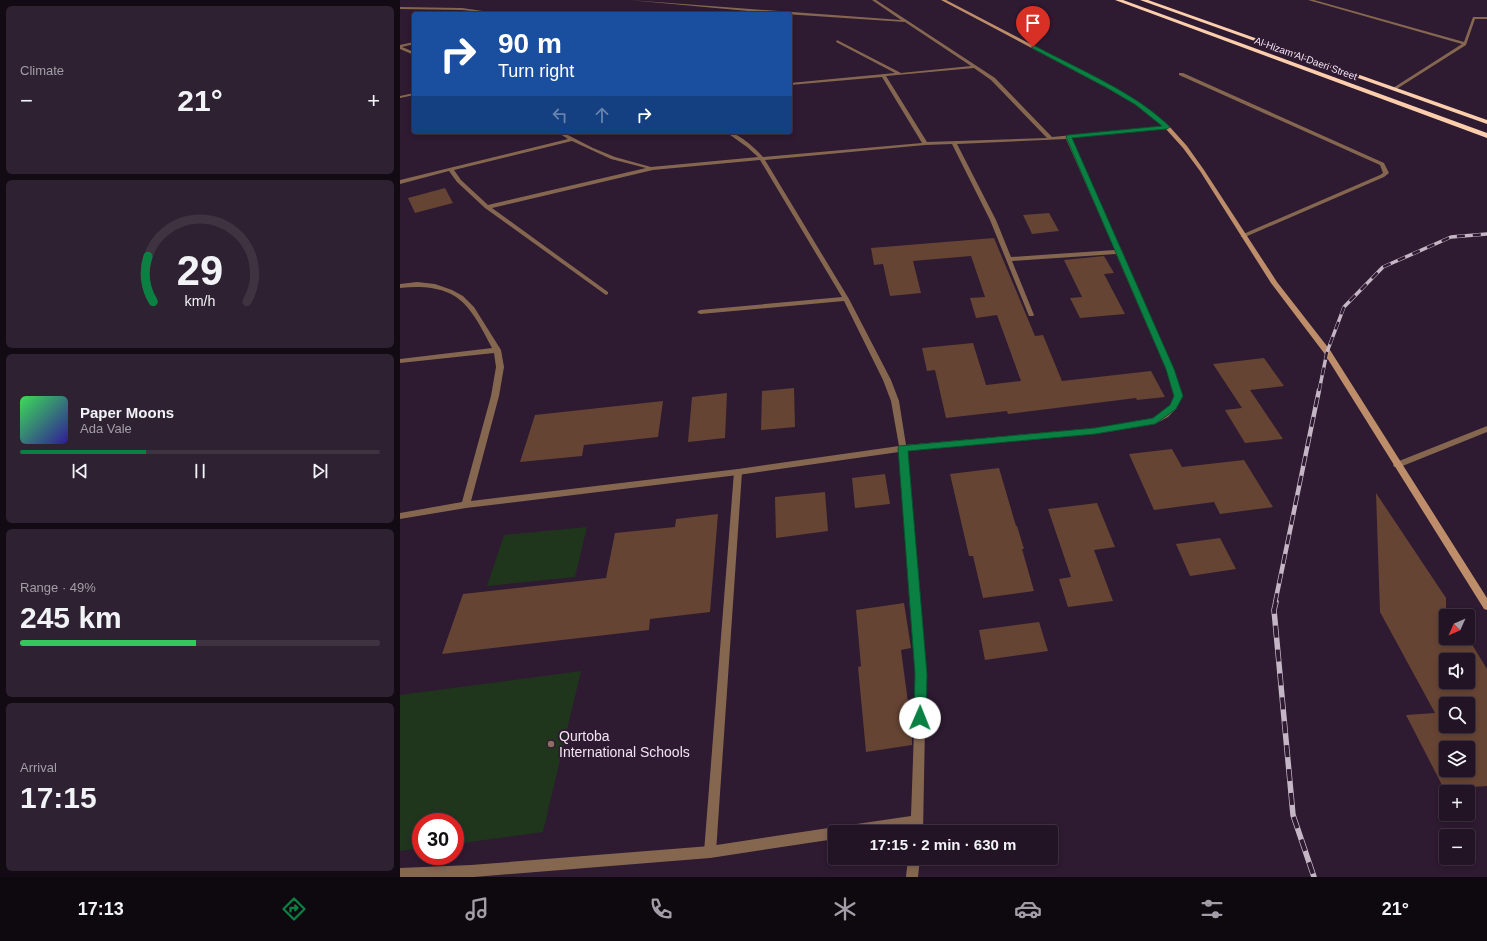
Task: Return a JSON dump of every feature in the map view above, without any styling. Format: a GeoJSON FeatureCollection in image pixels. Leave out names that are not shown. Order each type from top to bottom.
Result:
{"type":"FeatureCollection","features":[{"type":"Feature","properties":{"kind":"highway","name":"Al-Hizam Al-Daeri Street"},"geometry":{"type":"LineString","coordinates":[[1118,0],[1487,136]]}},
{"type":"Feature","properties":{"kind":"highway","name":"Al-Hizam Al-Daeri Street"},"geometry":{"type":"LineString","coordinates":[[1143,0],[1486,121]]}},
{"type":"Feature","properties":{"kind":"street"},"geometry":{"type":"LineString","coordinates":[[631,0],[769,12]]}},
{"type":"Feature","properties":{"kind":"street"},"geometry":{"type":"LineString","coordinates":[[874,0],[993,79],[1051,139]]}},
{"type":"Feature","properties":{"kind":"street"},"geometry":{"type":"LineString","coordinates":[[943,0],[1111,88],[1138,104],[1167,127],[1185,147],[1274,283],[1326,352],[1398,465],[1484,595],[1487,606]]}},
{"type":"Feature","properties":{"kind":"street"},"geometry":{"type":"LineString","coordinates":[[1310,0],[1465,44]]}},
{"type":"Feature","properties":{"kind":"street"},"geometry":{"type":"LineString","coordinates":[[400,8],[462,8],[488,12]]}},
{"type":"Feature","properties":{"kind":"street"},"geometry":{"type":"LineString","coordinates":[[792,14],[905,21]]}},
{"type":"Feature","properties":{"kind":"street"},"geometry":{"type":"LineString","coordinates":[[1395,89],[1465,44],[1474,18],[1487,18]]}},
{"type":"Feature","properties":{"kind":"street"},"geometry":{"type":"LineString","coordinates":[[837,40],[901,74]]}},
{"type":"Feature","properties":{"kind":"street"},"geometry":{"type":"LineString","coordinates":[[400,46],[412,43]]}},
{"type":"Feature","properties":{"kind":"street"},"geometry":{"type":"LineString","coordinates":[[400,46],[412,53]]}},
{"type":"Feature","properties":{"kind":"street"},"geometry":{"type":"LineString","coordinates":[[792,84],[976,67]]}},
{"type":"Feature","properties":{"kind":"street"},"geometry":{"type":"LineString","coordinates":[[1181,74],[1382,164],[1385,170],[1386,173],[1382,176],[1243,236]]}},
{"type":"Feature","properties":{"kind":"street"},"geometry":{"type":"LineString","coordinates":[[884,76],[925,144]]}},
{"type":"Feature","properties":{"kind":"street"},"geometry":{"type":"LineString","coordinates":[[400,97],[412,94]]}},
{"type":"Feature","properties":{"kind":"street"},"geometry":{"type":"LineString","coordinates":[[487,207],[653,168],[761,157],[925,144],[1051,139],[1167,127]]}},
{"type":"Feature","properties":{"kind":"street"},"geometry":{"type":"LineString","coordinates":[[562,134],[609,157],[628,164],[653,168]]}},
{"type":"Feature","properties":{"kind":"street"},"geometry":{"type":"LineString","coordinates":[[731,134],[749,146],[761,157],[846,299],[887,380],[895,401],[903,448],[921,674],[918,825]]}},
{"type":"Feature","properties":{"kind":"street"},"geometry":{"type":"LineString","coordinates":[[400,516],[466,505],[738,472],[903,448],[1095,431],[1155,421],[1173,407],[1178,396],[1170,369],[1120,252],[1068,137]]}},
{"type":"Feature","properties":{"kind":"street"},"geometry":{"type":"LineString","coordinates":[[400,175],[401,182],[572,140]]}},
{"type":"Feature","properties":{"kind":"street"},"geometry":{"type":"LineString","coordinates":[[954,143],[993,220],[1031,315]]}},
{"type":"Feature","properties":{"kind":"street"},"geometry":{"type":"LineString","coordinates":[[451,170],[459,181],[487,207],[606,293]]}},
{"type":"Feature","properties":{"kind":"street"},"geometry":{"type":"LineString","coordinates":[[1009,259],[1120,252]]}},
{"type":"Feature","properties":{"kind":"street"},"geometry":{"type":"LineString","coordinates":[[400,286],[417,284],[435,286],[450,291],[461,297],[471,307],[497,350],[500,367],[495,396],[466,505]]}},
{"type":"Feature","properties":{"kind":"street"},"geometry":{"type":"LineString","coordinates":[[700,312],[846,299]]}},
{"type":"Feature","properties":{"kind":"street"},"geometry":{"type":"LineString","coordinates":[[400,361],[497,350]]}},
{"type":"Feature","properties":{"kind":"street"},"geometry":{"type":"LineString","coordinates":[[1398,465],[1487,429]]}},
{"type":"Feature","properties":{"kind":"street"},"geometry":{"type":"LineString","coordinates":[[710,852],[738,472]]}},
{"type":"Feature","properties":{"kind":"street"},"geometry":{"type":"LineString","coordinates":[[400,874],[471,871],[710,852],[828,834]]}},
{"type":"Feature","properties":{"kind":"street"},"geometry":{"type":"LineString","coordinates":[[912,877],[913,865]]}},
{"type":"Feature","properties":{"kind":"green space"},"geometry":{"type":"Polygon","coordinates":[[[587,527],[575,577],[487,586],[504,535],[587,527]]]}},
{"type":"Feature","properties":{"kind":"green space"},"geometry":{"type":"Polygon","coordinates":[[[581,671],[543,832],[464,843],[464,813],[412,813],[412,849],[400,851],[400,695],[581,671]]]}},
{"type":"Feature","properties":{"kind":"building"},"geometry":{"type":"Polygon","coordinates":[[[445,188],[453,203],[415,213],[408,198],[445,188]]]}},
{"type":"Feature","properties":{"kind":"building"},"geometry":{"type":"Polygon","coordinates":[[[1049,213],[1059,231],[1032,234],[1023,215],[1049,213]]]}},
{"type":"Feature","properties":{"kind":"building"},"geometry":{"type":"Polygon","coordinates":[[[994,238],[1035,336],[1043,335],[1062,381],[1151,371],[1165,397],[1137,400],[1136,398],[1008,414],[1007,411],[946,418],[935,370],[927,371],[922,348],[973,343],[986,385],[1021,381],[997,315],[976,318],[970,298],[985,297],[971,256],[913,261],[921,293],[890,296],[883,264],[874,265],[871,248],[994,238]]]}},
{"type":"Feature","properties":{"kind":"building"},"geometry":{"type":"Polygon","coordinates":[[[1104,256],[1114,273],[1104,274],[1125,314],[1080,318],[1070,298],[1082,297],[1064,260],[1104,256]]]}},
{"type":"Feature","properties":{"kind":"building"},"geometry":{"type":"Polygon","coordinates":[[[1264,358],[1284,386],[1250,390],[1283,439],[1245,443],[1225,410],[1242,408],[1213,364],[1264,358]]]}},
{"type":"Feature","properties":{"kind":"building"},"geometry":{"type":"Polygon","coordinates":[[[794,388],[795,427],[761,430],[762,391],[794,388]]]}},
{"type":"Feature","properties":{"kind":"building"},"geometry":{"type":"Polygon","coordinates":[[[727,393],[725,438],[688,442],[692,397],[727,393]]]}},
{"type":"Feature","properties":{"kind":"building"},"geometry":{"type":"Polygon","coordinates":[[[663,401],[658,437],[584,445],[582,456],[520,462],[535,415],[663,401]]]}},
{"type":"Feature","properties":{"kind":"building"},"geometry":{"type":"Polygon","coordinates":[[[1172,449],[1182,467],[1244,460],[1273,507],[1220,514],[1214,502],[1154,510],[1129,454],[1172,449]]]}},
{"type":"Feature","properties":{"kind":"building"},"geometry":{"type":"Polygon","coordinates":[[[999,468],[1024,549],[1022,549],[1034,591],[983,598],[973,556],[969,556],[950,474],[999,468]]]}},
{"type":"Feature","properties":{"kind":"building"},"geometry":{"type":"Polygon","coordinates":[[[885,474],[890,504],[855,508],[852,478],[885,474]]]}},
{"type":"Feature","properties":{"kind":"building"},"geometry":{"type":"Polygon","coordinates":[[[825,492],[828,531],[776,538],[775,497],[825,492]]]}},
{"type":"Feature","properties":{"kind":"building"},"geometry":{"type":"Polygon","coordinates":[[[1376,493],[1446,598],[1446,609],[1439,609],[1439,645],[1472,645],[1487,669],[1487,786],[1442,785],[1406,715],[1435,713],[1380,612],[1376,493]]]}},
{"type":"Feature","properties":{"kind":"building"},"geometry":{"type":"Polygon","coordinates":[[[1097,503],[1115,547],[1094,550],[1113,601],[1068,607],[1059,579],[1071,577],[1048,509],[1097,503]]]}},
{"type":"Feature","properties":{"kind":"building"},"geometry":{"type":"Polygon","coordinates":[[[718,514],[710,612],[650,619],[649,630],[442,654],[463,594],[606,578],[615,533],[675,527],[676,519],[718,514]]]}},
{"type":"Feature","properties":{"kind":"building"},"geometry":{"type":"Polygon","coordinates":[[[1220,538],[1236,569],[1190,576],[1176,544],[1220,538]]]}},
{"type":"Feature","properties":{"kind":"building"},"geometry":{"type":"Polygon","coordinates":[[[904,603],[911,648],[901,650],[912,732],[912,745],[866,752],[858,667],[861,666],[856,610],[904,603]]]}},
{"type":"Feature","properties":{"kind":"building"},"geometry":{"type":"Polygon","coordinates":[[[1039,622],[1048,651],[985,660],[979,630],[1039,622]]]}},
{"type":"Feature","properties":{"kind":"railway"},"geometry":{"type":"LineString","coordinates":[[1319,391],[1327,352],[1344,307],[1383,267],[1451,237],[1487,234]]}},
{"type":"Feature","properties":{"kind":"railway"},"geometry":{"type":"LineString","coordinates":[[1275,603],[1319,390]]}},
{"type":"Feature","properties":{"kind":"railway"},"geometry":{"type":"LineString","coordinates":[[1276,602],[1274,610],[1293,815],[1314,877]]}},
{"type":"Feature","properties":{"kind":"place","name":"Qurtoba International Schools"},"geometry":{"type":"Point","coordinates":[551,744]}},
{"type":"Feature","properties":{"kind":"route"},"geometry":{"type":"LineString","coordinates":[[920,718],[921,674],[903,448],[1095,431],[1155,421],[1173,407],[1178,396],[1170,369],[1120,252],[1068,137],[1167,127],[1138,104],[1033,47]]}}]}
